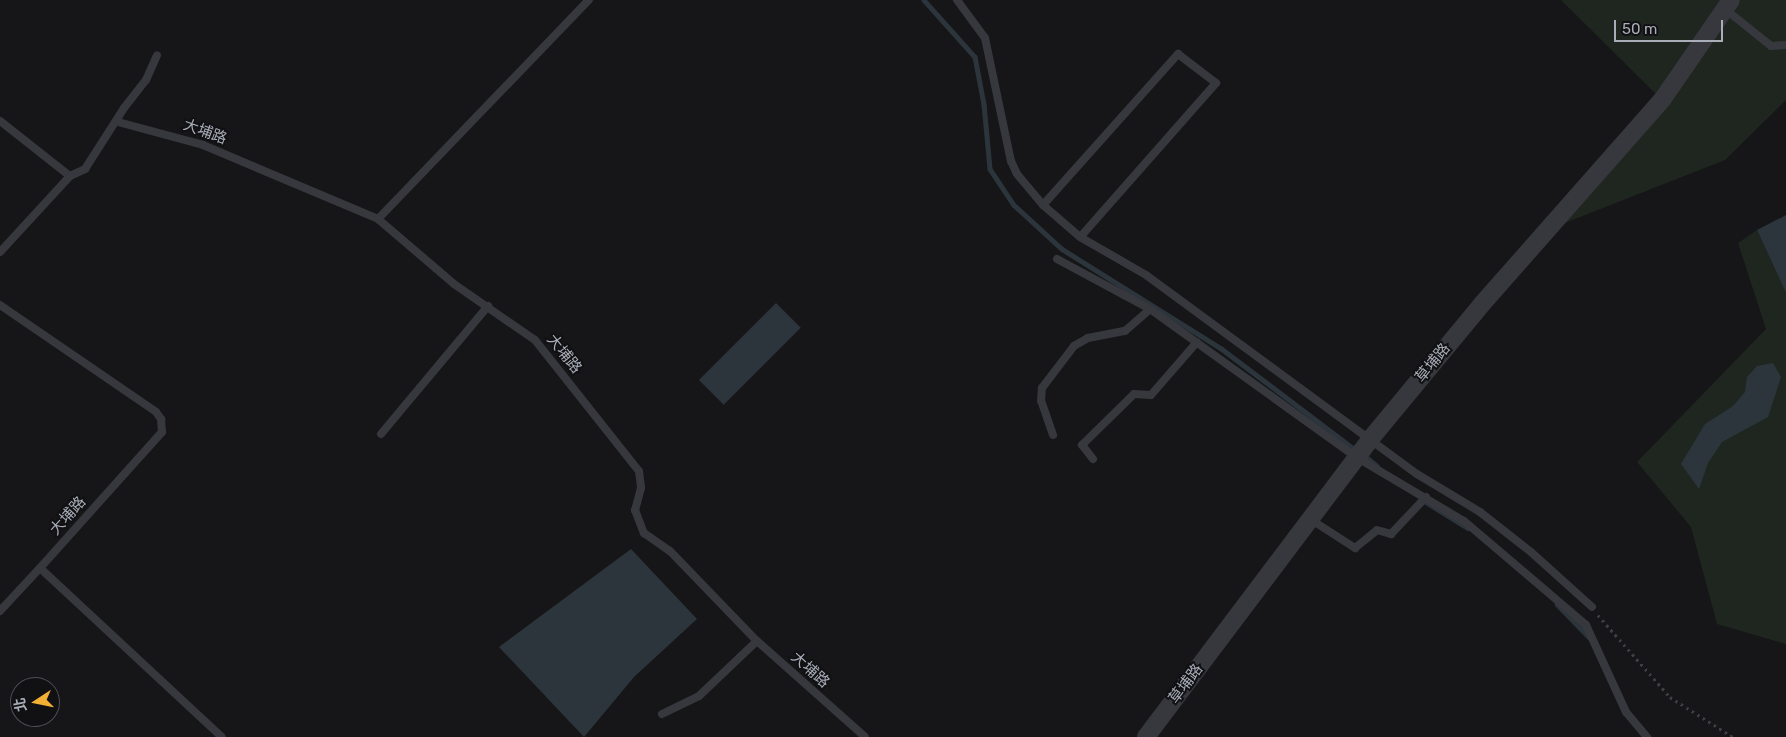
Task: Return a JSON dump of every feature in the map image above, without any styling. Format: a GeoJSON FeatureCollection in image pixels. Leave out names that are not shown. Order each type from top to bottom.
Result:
{"type":"FeatureCollection","features":[{"type":"Feature","properties":{"kind":"street","name":"草埔路"},"geometry":{"type":"LineString","coordinates":[[1146,737],[1356,457],[1482,304],[1662,100],[1728,5]]}},
{"type":"Feature","properties":{"kind":"lane"},"geometry":{"type":"LineString","coordinates":[[378,219],[589,0]]}},
{"type":"Feature","properties":{"kind":"lane"},"geometry":{"type":"LineString","coordinates":[[957,0],[985,38],[1011,160],[1017,174],[1044,205],[1080,238],[1146,275],[1372,438],[1417,474],[1480,512],[1592,607]]}},
{"type":"Feature","properties":{"kind":"lane"},"geometry":{"type":"LineString","coordinates":[[1728,5],[1771,46],[1786,45]]}},
{"type":"Feature","properties":{"kind":"lane"},"geometry":{"type":"LineString","coordinates":[[1044,205],[1178,54],[1216,83],[1080,238]]}},
{"type":"Feature","properties":{"kind":"lane"},"geometry":{"type":"LineString","coordinates":[[0,252],[70,176],[85,169],[118,122],[124,108],[146,80],[157,55]]}},
{"type":"Feature","properties":{"kind":"lane"},"geometry":{"type":"LineString","coordinates":[[0,121],[70,176]]}},
{"type":"Feature","properties":{"kind":"lane","name":"大埔路"},"geometry":{"type":"LineString","coordinates":[[118,122],[203,145],[378,219],[454,284],[535,340],[640,471],[642,488],[635,510],[644,533],[670,551],[757,641],[865,737]]}},
{"type":"Feature","properties":{"kind":"lane"},"geometry":{"type":"LineString","coordinates":[[1057,259],[1150,309],[1356,457],[1464,521],[1586,625],[1626,712],[1647,737]]}},
{"type":"Feature","properties":{"kind":"lane","name":"大埔路"},"geometry":{"type":"LineString","coordinates":[[0,305],[156,412],[162,425],[162,432],[0,611]]}},
{"type":"Feature","properties":{"kind":"lane"},"geometry":{"type":"LineString","coordinates":[[381,434],[488,306]]}},
{"type":"Feature","properties":{"kind":"lane"},"geometry":{"type":"LineString","coordinates":[[1053,435],[1041,401],[1042,388],[1047,381],[1074,346],[1088,338],[1125,330],[1150,309]]}},
{"type":"Feature","properties":{"kind":"lane"},"geometry":{"type":"LineString","coordinates":[[1093,459],[1082,445],[1134,394],[1151,395],[1197,342]]}},
{"type":"Feature","properties":{"kind":"lane"},"geometry":{"type":"LineString","coordinates":[[1310,519],[1355,548],[1377,530],[1391,534],[1426,497]]}},
{"type":"Feature","properties":{"kind":"lane"},"geometry":{"type":"LineString","coordinates":[[40,568],[222,737]]}},
{"type":"Feature","properties":{"kind":"lane"},"geometry":{"type":"LineString","coordinates":[[662,714],[699,696],[757,641]]}},
{"type":"Feature","properties":{"kind":"path"},"geometry":{"type":"LineString","coordinates":[[1592,607],[1670,697],[1733,737]]}},
{"type":"Feature","properties":{"kind":"shaded area"},"geometry":{"type":"Polygon","coordinates":[[[1561,0],[1786,0],[1786,100],[1725,160],[1547,230],[1662,100],[1561,0]]]}},
{"type":"Feature","properties":{"kind":"shaded area"},"geometry":{"type":"Polygon","coordinates":[[[1786,215],[1786,293],[1757,230],[1786,215]]]}},
{"type":"Feature","properties":{"kind":"shaded area"},"geometry":{"type":"Polygon","coordinates":[[[1757,230],[1786,293],[1786,644],[1717,624],[1691,527],[1637,462],[1766,329],[1738,243],[1757,230]]]}},
{"type":"Feature","properties":{"kind":"shaded area"},"geometry":{"type":"Polygon","coordinates":[[[776,303],[801,328],[724,405],[699,380],[776,303]]]}},
{"type":"Feature","properties":{"kind":"shaded area"},"geometry":{"type":"Polygon","coordinates":[[[1773,363],[1781,377],[1768,417],[1722,442],[1708,463],[1699,489],[1681,464],[1705,424],[1733,406],[1745,392],[1747,377],[1757,366],[1773,363]]]}},
{"type":"Feature","properties":{"kind":"shaded area"},"geometry":{"type":"Polygon","coordinates":[[[631,549],[697,619],[634,677],[584,737],[499,647],[631,549]]]}},
{"type":"Feature","properties":{"kind":"waterway"},"geometry":{"type":"LineString","coordinates":[[924,0],[975,57],[984,104],[990,169],[1014,205],[1062,249],[1222,349],[1357,451]]}},
{"type":"Feature","properties":{"kind":"waterway"},"geometry":{"type":"LineString","coordinates":[[1364,455],[1377,466]]}},
{"type":"Feature","properties":{"kind":"waterway"},"geometry":{"type":"LineString","coordinates":[[1426,502],[1468,528]]}},
{"type":"Feature","properties":{"kind":"waterway"},"geometry":{"type":"LineString","coordinates":[[1557,604],[1590,638]]}}]}
